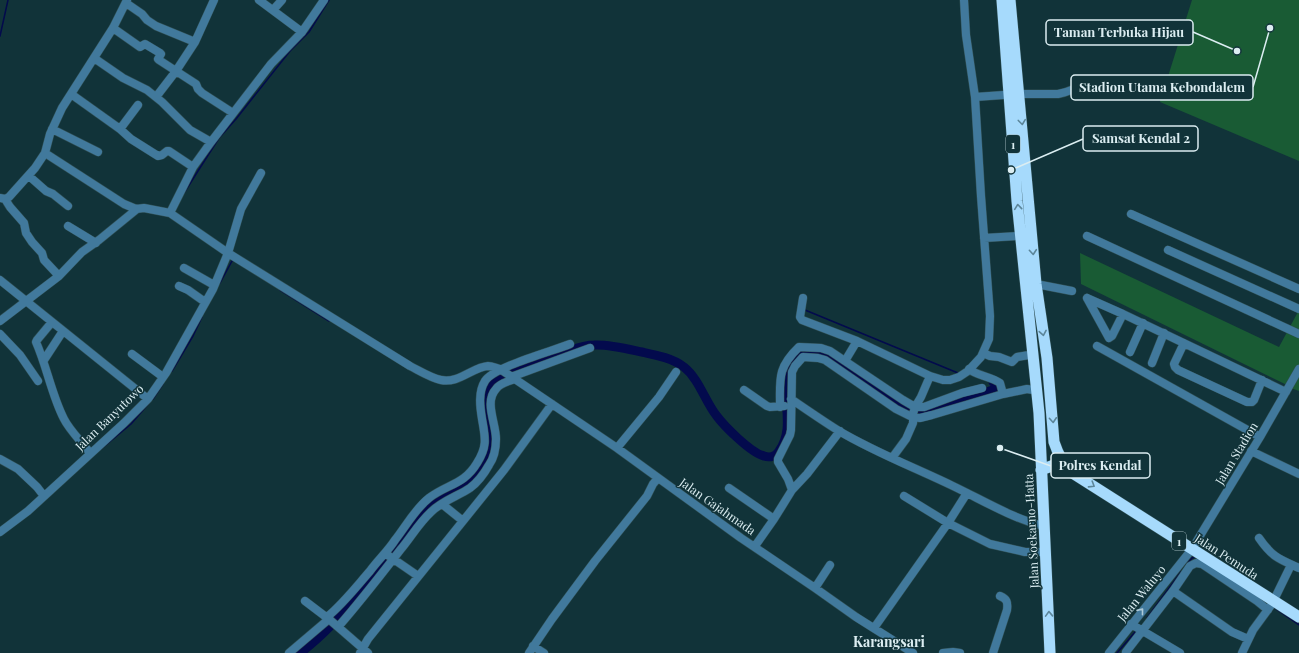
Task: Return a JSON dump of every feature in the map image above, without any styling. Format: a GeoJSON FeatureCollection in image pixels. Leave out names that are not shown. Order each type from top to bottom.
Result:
{"type":"FeatureCollection","features":[{"type":"Feature","properties":{"kind":"highway","name":"1"},"geometry":{"type":"LineString","coordinates":[[1002,0],[1014,95],[1022,122],[1031,286]]}},
{"type":"Feature","properties":{"kind":"highway","name":"1"},"geometry":{"type":"LineString","coordinates":[[1010,0],[1020,236],[1031,286],[1040,308],[1050,381],[1054,442],[1062,462]]}},
{"type":"Feature","properties":{"kind":"highway","name":"Jalan Soekarno-Hatta"},"geometry":{"type":"LineString","coordinates":[[1031,286],[1028,305],[1031,360],[1039,423],[1050,653]]}},
{"type":"Feature","properties":{"kind":"highway"},"geometry":{"type":"LineString","coordinates":[[1041,470],[1062,462]]}},
{"type":"Feature","properties":{"kind":"highway","name":"Jalan Pemuda"},"geometry":{"type":"LineString","coordinates":[[1062,462],[1071,472],[1192,549],[1270,605],[1299,617]]}},
{"type":"Feature","properties":{"kind":"street"},"geometry":{"type":"LineString","coordinates":[[156,97],[176,71],[195,42],[214,0]]}},
{"type":"Feature","properties":{"kind":"street"},"geometry":{"type":"LineString","coordinates":[[259,0],[302,32]]}},
{"type":"Feature","properties":{"kind":"street"},"geometry":{"type":"LineString","coordinates":[[273,10],[282,0]]}},
{"type":"Feature","properties":{"kind":"street"},"geometry":{"type":"LineString","coordinates":[[171,210],[193,167],[211,142],[276,59],[302,32],[324,0]]}},
{"type":"Feature","properties":{"kind":"street"},"geometry":{"type":"LineString","coordinates":[[803,298],[800,317],[802,320],[857,342],[930,376],[943,380],[950,380],[959,377],[967,371],[983,353],[989,339],[990,316],[975,97],[966,35],[964,0]]}},
{"type":"Feature","properties":{"kind":"street"},"geometry":{"type":"LineString","coordinates":[[58,275],[44,260],[42,253],[26,233],[24,223],[2,199],[9,197],[29,176],[45,153],[52,129],[62,108],[94,58],[126,2],[156,26],[195,42]]}},
{"type":"Feature","properties":{"kind":"street"},"geometry":{"type":"LineString","coordinates":[[112,28],[140,47],[145,44],[160,53],[159,60],[196,84],[202,93],[233,113]]}},
{"type":"Feature","properties":{"kind":"street"},"geometry":{"type":"LineString","coordinates":[[94,58],[123,78],[147,90],[190,130],[211,142]]}},
{"type":"Feature","properties":{"kind":"street"},"geometry":{"type":"LineString","coordinates":[[975,97],[1064,93],[1088,81]]}},
{"type":"Feature","properties":{"kind":"street"},"geometry":{"type":"LineString","coordinates":[[71,94],[120,129],[131,139],[158,156],[169,151],[193,167]]}},
{"type":"Feature","properties":{"kind":"street"},"geometry":{"type":"LineString","coordinates":[[120,129],[138,105]]}},
{"type":"Feature","properties":{"kind":"street"},"geometry":{"type":"LineString","coordinates":[[52,129],[98,152]]}},
{"type":"Feature","properties":{"kind":"street"},"geometry":{"type":"LineString","coordinates":[[45,153],[124,204],[135,208],[171,210],[228,254],[410,366],[442,381],[450,380],[490,366],[503,374],[590,348]]}},
{"type":"Feature","properties":{"kind":"street","name":"Jalan Banyutowo"},"geometry":{"type":"LineString","coordinates":[[1,529],[28,511],[148,399],[163,377],[214,285],[228,254],[240,209],[261,173]]}},
{"type":"Feature","properties":{"kind":"street"},"geometry":{"type":"LineString","coordinates":[[29,176],[46,192],[53,194],[68,206]]}},
{"type":"Feature","properties":{"kind":"street"},"geometry":{"type":"LineString","coordinates":[[0,321],[58,275],[82,252],[135,208]]}},
{"type":"Feature","properties":{"kind":"street"},"geometry":{"type":"LineString","coordinates":[[1131,214],[1299,289]]}},
{"type":"Feature","properties":{"kind":"street"},"geometry":{"type":"LineString","coordinates":[[68,226],[95,242]]}},
{"type":"Feature","properties":{"kind":"street"},"geometry":{"type":"LineString","coordinates":[[984,238],[1020,236]]}},
{"type":"Feature","properties":{"kind":"street"},"geometry":{"type":"LineString","coordinates":[[1087,236],[1299,333]]}},
{"type":"Feature","properties":{"kind":"street"},"geometry":{"type":"LineString","coordinates":[[1168,250],[1299,309]]}},
{"type":"Feature","properties":{"kind":"street"},"geometry":{"type":"LineString","coordinates":[[184,268],[214,285]]}},
{"type":"Feature","properties":{"kind":"street"},"geometry":{"type":"LineString","coordinates":[[0,280],[148,399]]}},
{"type":"Feature","properties":{"kind":"street"},"geometry":{"type":"LineString","coordinates":[[179,286],[188,290],[205,302]]}},
{"type":"Feature","properties":{"kind":"street"},"geometry":{"type":"LineString","coordinates":[[1031,286],[1072,291]]}},
{"type":"Feature","properties":{"kind":"street"},"geometry":{"type":"LineString","coordinates":[[1123,314],[1112,336],[1109,338],[1087,298],[1123,314],[1143,323],[1286,392]]}},
{"type":"Feature","properties":{"kind":"street"},"geometry":{"type":"LineString","coordinates":[[52,322],[36,341],[64,420],[90,453]]}},
{"type":"Feature","properties":{"kind":"street"},"geometry":{"type":"LineString","coordinates":[[1130,352],[1143,323]]}},
{"type":"Feature","properties":{"kind":"street"},"geometry":{"type":"LineString","coordinates":[[44,360],[63,331]]}},
{"type":"Feature","properties":{"kind":"street"},"geometry":{"type":"LineString","coordinates":[[0,334],[20,355],[38,381]]}},
{"type":"Feature","properties":{"kind":"street"},"geometry":{"type":"LineString","coordinates":[[1152,362],[1164,334]]}},
{"type":"Feature","properties":{"kind":"street"},"geometry":{"type":"LineString","coordinates":[[845,361],[857,342]]}},
{"type":"Feature","properties":{"kind":"street"},"geometry":{"type":"LineString","coordinates":[[1184,343],[1174,364],[1178,370],[1250,403],[1254,400],[1262,380]]}},
{"type":"Feature","properties":{"kind":"street"},"geometry":{"type":"LineString","coordinates":[[289,653],[332,622],[389,556],[418,508],[430,497],[463,479],[478,462],[485,445],[486,436],[481,408],[481,393],[484,382],[570,344]]}},
{"type":"Feature","properties":{"kind":"street"},"geometry":{"type":"LineString","coordinates":[[1097,346],[1260,437]]}},
{"type":"Feature","properties":{"kind":"street"},"geometry":{"type":"LineString","coordinates":[[792,490],[788,479],[778,462],[778,459],[790,435],[787,405],[780,377],[786,361],[801,352],[821,348],[830,351],[903,400],[920,418],[1002,389],[1027,390],[1034,386]]}},
{"type":"Feature","properties":{"kind":"street"},"geometry":{"type":"LineString","coordinates":[[787,405],[792,372],[801,352]]}},
{"type":"Feature","properties":{"kind":"street"},"geometry":{"type":"LineString","coordinates":[[801,352],[825,360],[896,409],[914,411],[982,388]]}},
{"type":"Feature","properties":{"kind":"street"},"geometry":{"type":"LineString","coordinates":[[983,353],[1012,362],[1017,357],[1031,360]]}},
{"type":"Feature","properties":{"kind":"street"},"geometry":{"type":"LineString","coordinates":[[132,354],[163,377]]}},
{"type":"Feature","properties":{"kind":"street","name":"Jalan Stadion"},"geometry":{"type":"LineString","coordinates":[[1192,549],[1260,437],[1299,369]]}},
{"type":"Feature","properties":{"kind":"street"},"geometry":{"type":"LineString","coordinates":[[967,371],[985,376],[1002,389]]}},
{"type":"Feature","properties":{"kind":"street"},"geometry":{"type":"LineString","coordinates":[[617,448],[659,397],[676,372]]}},
{"type":"Feature","properties":{"kind":"street"},"geometry":{"type":"LineString","coordinates":[[332,622],[348,597],[432,510],[469,488],[482,477],[495,450],[496,439],[491,409],[493,394],[501,385],[503,374]]}},
{"type":"Feature","properties":{"kind":"street","name":"Jalan Gajahmada"},"geometry":{"type":"LineString","coordinates":[[503,374],[549,407],[617,448],[655,481],[758,541],[815,588],[913,653]]}},
{"type":"Feature","properties":{"kind":"street"},"geometry":{"type":"LineString","coordinates":[[892,458],[906,439],[913,423],[914,411],[930,376]]}},
{"type":"Feature","properties":{"kind":"street"},"geometry":{"type":"LineString","coordinates":[[744,390],[770,408],[787,405],[892,458],[967,492],[1017,518],[1043,526]]}},
{"type":"Feature","properties":{"kind":"street"},"geometry":{"type":"LineString","coordinates":[[305,601],[332,622],[363,652],[368,639],[504,470],[549,407]]}},
{"type":"Feature","properties":{"kind":"street"},"geometry":{"type":"LineString","coordinates":[[758,541],[792,490],[807,474],[840,432]]}},
{"type":"Feature","properties":{"kind":"street"},"geometry":{"type":"LineString","coordinates":[[1251,451],[1299,474]]}},
{"type":"Feature","properties":{"kind":"street"},"geometry":{"type":"LineString","coordinates":[[0,459],[18,469],[37,487],[44,496]]}},
{"type":"Feature","properties":{"kind":"street"},"geometry":{"type":"LineString","coordinates":[[544,653],[531,649],[595,561],[647,496],[655,481]]}},
{"type":"Feature","properties":{"kind":"street"},"geometry":{"type":"LineString","coordinates":[[729,488],[774,519]]}},
{"type":"Feature","properties":{"kind":"street"},"geometry":{"type":"LineString","coordinates":[[874,628],[948,523],[967,492]]}},
{"type":"Feature","properties":{"kind":"street"},"geometry":{"type":"LineString","coordinates":[[904,496],[948,523],[990,544],[1024,552],[1045,552]]}},
{"type":"Feature","properties":{"kind":"street"},"geometry":{"type":"LineString","coordinates":[[442,504],[463,520]]}},
{"type":"Feature","properties":{"kind":"street"},"geometry":{"type":"LineString","coordinates":[[1259,538],[1272,555],[1299,568]]}},
{"type":"Feature","properties":{"kind":"street","name":"Jalan Waluyo"},"geometry":{"type":"LineString","coordinates":[[1108,653],[1122,650],[1192,549]]}},
{"type":"Feature","properties":{"kind":"street"},"geometry":{"type":"LineString","coordinates":[[389,556],[418,576]]}},
{"type":"Feature","properties":{"kind":"street"},"geometry":{"type":"LineString","coordinates":[[1122,650],[1137,627],[1173,592],[1190,566],[1193,564],[1199,564],[1218,574],[1257,601],[1270,605]]}},
{"type":"Feature","properties":{"kind":"street"},"geometry":{"type":"LineString","coordinates":[[815,588],[830,565]]}},
{"type":"Feature","properties":{"kind":"street"},"geometry":{"type":"LineString","coordinates":[[1242,653],[1291,565]]}},
{"type":"Feature","properties":{"kind":"street"},"geometry":{"type":"LineString","coordinates":[[1173,592],[1232,632],[1248,640]]}},
{"type":"Feature","properties":{"kind":"street"},"geometry":{"type":"LineString","coordinates":[[993,653],[1007,610],[1008,602],[1006,598],[1000,596]]}},
{"type":"Feature","properties":{"kind":"street"},"geometry":{"type":"LineString","coordinates":[[1137,627],[1180,653]]}},
{"type":"Feature","properties":{"kind":"street"},"geometry":{"type":"LineString","coordinates":[[943,653],[960,653]]}},
{"type":"Feature","properties":{"kind":"green space"},"geometry":{"type":"Polygon","coordinates":[[[1192,0],[1299,0],[1299,161],[1160,102],[1192,0]]]}},
{"type":"Feature","properties":{"kind":"green space"},"geometry":{"type":"Polygon","coordinates":[[[1080,253],[1279,347],[1299,310],[1299,391],[1288,387],[1289,386],[1081,284],[1080,253]]]}},
{"type":"Feature","properties":{"kind":"waterway"},"geometry":{"type":"LineString","coordinates":[[0,36],[8,0]]}},
{"type":"Feature","properties":{"kind":"waterway"},"geometry":{"type":"LineString","coordinates":[[184,193],[219,138],[290,51],[309,32],[329,0]]}},
{"type":"Feature","properties":{"kind":"waterway"},"geometry":{"type":"LineString","coordinates":[[220,283],[234,260]]}},
{"type":"Feature","properties":{"kind":"waterway"},"geometry":{"type":"LineString","coordinates":[[280,290],[329,321]]}},
{"type":"Feature","properties":{"kind":"waterway"},"geometry":{"type":"LineString","coordinates":[[805,310],[958,373]]}},
{"type":"Feature","properties":{"kind":"waterway"},"geometry":{"type":"LineString","coordinates":[[172,371],[193,336],[202,317]]}},
{"type":"Feature","properties":{"kind":"waterway"},"geometry":{"type":"LineString","coordinates":[[300,653],[332,625],[360,593],[373,575],[400,544],[415,518],[430,505],[471,479],[484,464],[491,442],[487,406],[488,390],[499,377],[510,371],[576,348],[590,345],[618,347],[664,357],[674,361],[689,372],[698,384],[712,409],[731,432],[752,450],[768,457],[778,453],[784,443],[787,426],[786,379],[790,367],[799,353],[809,352],[820,354],[832,359],[857,374],[901,406],[917,412],[926,412],[999,388],[998,383],[993,382]]}},
{"type":"Feature","properties":{"kind":"waterway"},"geometry":{"type":"LineString","coordinates":[[153,399],[163,384]]}},
{"type":"Feature","properties":{"kind":"waterway"},"geometry":{"type":"LineString","coordinates":[[101,449],[131,424],[150,402]]}},
{"type":"Feature","properties":{"kind":"waterway"},"geometry":{"type":"LineString","coordinates":[[1187,564],[1192,558],[1195,557]]}},
{"type":"Feature","properties":{"kind":"waterway"},"geometry":{"type":"LineString","coordinates":[[1147,618],[1181,572]]}},
{"type":"Feature","properties":{"kind":"waterway"},"geometry":{"type":"LineString","coordinates":[[1273,607],[1299,625]]}},
{"type":"Feature","properties":{"kind":"waterway"},"geometry":{"type":"LineString","coordinates":[[1117,653],[1136,631]]}},
{"type":"Feature","properties":{"kind":"place","name":"Stadion Utama Kebondalem"},"geometry":{"type":"Point","coordinates":[1270,28]}},
{"type":"Feature","properties":{"kind":"place","name":"Taman Terbuka Hijau"},"geometry":{"type":"Point","coordinates":[1237,51]}},
{"type":"Feature","properties":{"kind":"place","name":"Samsat Kendal 2"},"geometry":{"type":"Point","coordinates":[1011,170]}},
{"type":"Feature","properties":{"kind":"place","name":"Polres Kendal"},"geometry":{"type":"Point","coordinates":[1000,448]}},
{"type":"Feature","properties":{"kind":"district","name":"Karangsari"},"geometry":{"type":"Point","coordinates":[889,641]}}]}
